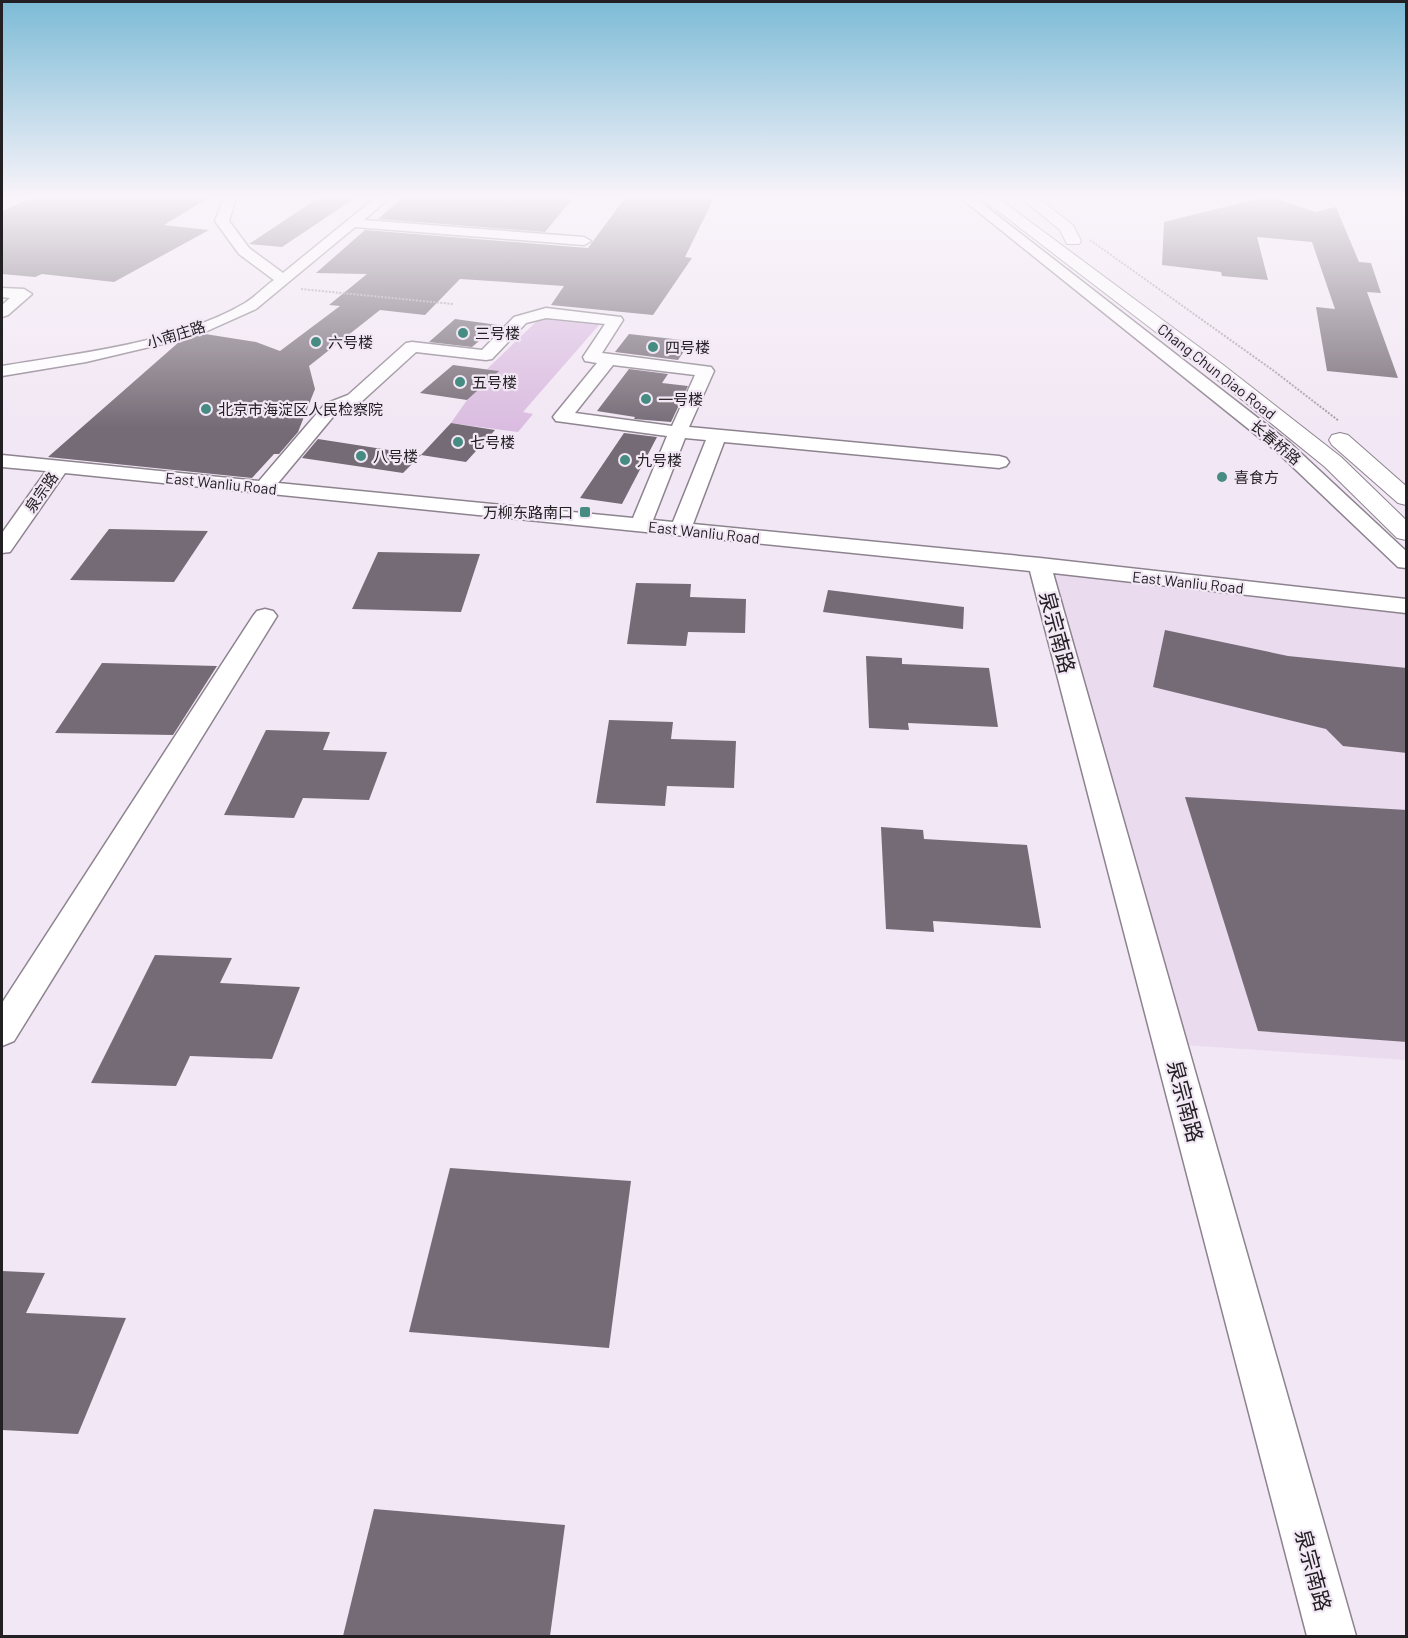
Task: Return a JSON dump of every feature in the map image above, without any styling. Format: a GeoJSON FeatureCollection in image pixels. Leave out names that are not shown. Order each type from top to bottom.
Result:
{"type":"FeatureCollection","features":[{"type":"Feature","properties":{"kind":"main road","name":"Chang Chun Qiao Road"},"geometry":{"type":"LineString","coordinates":[[1090,274],[1215,368],[1333,462],[1407,533]]}},
{"type":"Feature","properties":{"kind":"main road","name":"Chang Chun Qiao Road"},"geometry":{"type":"LineString","coordinates":[[1125,274],[1242,365]]}},
{"type":"Feature","properties":{"kind":"main road"},"geometry":{"type":"LineString","coordinates":[[1213,391],[1215,368]]}},
{"type":"Feature","properties":{"kind":"main road"},"geometry":{"type":"LineString","coordinates":[[1336,427],[1407,498]]}},
{"type":"Feature","properties":{"kind":"street"},"geometry":{"type":"LineString","coordinates":[[270,274],[279,283]]}},
{"type":"Feature","properties":{"kind":"street","name":"小南庄路"},"geometry":{"type":"LineString","coordinates":[[2,371],[86,357],[190,333],[251,306],[289,274]]}},
{"type":"Feature","properties":{"kind":"street","name":"长春桥路"},"geometry":{"type":"LineString","coordinates":[[1064,274],[1283,447],[1407,562]]}},
{"type":"Feature","properties":{"kind":"street"},"geometry":{"type":"LineString","coordinates":[[2,293],[24,294],[2,312]]}},
{"type":"Feature","properties":{"kind":"street"},"geometry":{"type":"LineString","coordinates":[[354,399],[412,347],[486,355],[520,320],[546,313],[615,320],[591,357],[705,370],[641,525]]}},
{"type":"Feature","properties":{"kind":"street"},"geometry":{"type":"LineString","coordinates":[[264,487],[331,408],[354,399],[381,398],[433,349]]}},
{"type":"Feature","properties":{"kind":"street"},"geometry":{"type":"LineString","coordinates":[[609,360],[562,417],[678,432],[999,462]]}},
{"type":"Feature","properties":{"kind":"street"},"geometry":{"type":"LineString","coordinates":[[579,437],[591,421]]}},
{"type":"Feature","properties":{"kind":"street"},"geometry":{"type":"LineString","coordinates":[[681,529],[717,436]]}},
{"type":"Feature","properties":{"kind":"street","name":"East Wanliu Road"},"geometry":{"type":"LineString","coordinates":[[2,461],[1040,565],[1407,606]]}},
{"type":"Feature","properties":{"kind":"street","name":"泉宗路"},"geometry":{"type":"LineString","coordinates":[[2,547],[59,467]]}},
{"type":"Feature","properties":{"kind":"street","name":"泉宗南路"},"geometry":{"type":"LineString","coordinates":[[1040,565],[1332,1636]]}},
{"type":"Feature","properties":{"kind":"street"},"geometry":{"type":"LineString","coordinates":[[2,1031],[265,616]]}},
{"type":"Feature","properties":{"kind":"path"},"geometry":{"type":"LineString","coordinates":[[1132,274],[1274,371],[1336,427]]}},
{"type":"Feature","properties":{"kind":"path"},"geometry":{"type":"LineString","coordinates":[[279,283],[453,304]]}},
{"type":"Feature","properties":{"kind":"shaded area"},"geometry":{"type":"Polygon","coordinates":[[[539,319],[599,325],[523,412],[533,414],[518,432],[451,423],[467,400],[498,371],[487,369],[539,319]]]}},
{"type":"Feature","properties":{"kind":"shaded area"},"geometry":{"type":"Polygon","coordinates":[[[1040,565],[1406,606],[1406,1060],[1170,1044],[1040,565]]]}},
{"type":"Feature","properties":{"kind":"building"},"geometry":{"type":"Polygon","coordinates":[[[7,274],[41,274],[35,277],[7,274]]]}},
{"type":"Feature","properties":{"kind":"building"},"geometry":{"type":"Polygon","coordinates":[[[46,274],[128,274],[114,282],[46,274]]]}},
{"type":"Feature","properties":{"kind":"building","name":"北京市海淀区人民检察院"},"geometry":{"type":"Polygon","coordinates":[[[366,274],[681,274],[653,315],[551,305],[564,286],[460,279],[425,315],[380,310],[309,366],[315,389],[298,432],[279,454],[274,454],[252,478],[48,457],[179,342],[205,334],[256,342],[280,351],[340,306],[329,305],[366,274]]]}},
{"type":"Feature","properties":{"kind":"building"},"geometry":{"type":"Polygon","coordinates":[[[1267,274],[1268,280],[1222,276],[1267,274]]]}},
{"type":"Feature","properties":{"kind":"building"},"geometry":{"type":"Polygon","coordinates":[[[1323,274],[1375,274],[1381,293],[1367,292],[1398,378],[1327,371],[1316,307],[1335,309],[1323,274]]]}},
{"type":"Feature","properties":{"kind":"building","name":"三号楼"},"geometry":{"type":"Polygon","coordinates":[[[455,319],[498,325],[472,347],[429,342],[455,319]]]}},
{"type":"Feature","properties":{"kind":"building","name":"四号楼"},"geometry":{"type":"Polygon","coordinates":[[[629,334],[691,341],[678,360],[615,352],[629,334]]]}},
{"type":"Feature","properties":{"kind":"building","name":"五号楼"},"geometry":{"type":"Polygon","coordinates":[[[453,365],[499,371],[467,400],[420,393],[453,365]]]}},
{"type":"Feature","properties":{"kind":"building","name":"一号楼"},"geometry":{"type":"Polygon","coordinates":[[[629,369],[668,374],[662,383],[688,386],[671,422],[634,419],[635,417],[597,411],[629,369]]]}},
{"type":"Feature","properties":{"kind":"building","name":"七号楼"},"geometry":{"type":"Polygon","coordinates":[[[451,423],[495,430],[466,462],[421,455],[451,423]]]}},
{"type":"Feature","properties":{"kind":"building","name":"九号楼"},"geometry":{"type":"Polygon","coordinates":[[[624,433],[657,437],[622,504],[580,498],[624,433]]]}},
{"type":"Feature","properties":{"kind":"building","name":"八号楼"},"geometry":{"type":"Polygon","coordinates":[[[318,439],[421,455],[403,473],[302,458],[318,439]]]}},
{"type":"Feature","properties":{"kind":"building"},"geometry":{"type":"Polygon","coordinates":[[[109,529],[208,531],[174,582],[70,580],[109,529]]]}},
{"type":"Feature","properties":{"kind":"building"},"geometry":{"type":"Polygon","coordinates":[[[378,552],[480,554],[461,612],[352,609],[378,552]]]}},
{"type":"Feature","properties":{"kind":"building"},"geometry":{"type":"Polygon","coordinates":[[[636,583],[691,584],[690,597],[746,599],[745,633],[688,632],[686,646],[627,644],[636,583]]]}},
{"type":"Feature","properties":{"kind":"building"},"geometry":{"type":"Polygon","coordinates":[[[828,590],[964,607],[963,629],[823,612],[828,590]]]}},
{"type":"Feature","properties":{"kind":"building"},"geometry":{"type":"Polygon","coordinates":[[[1165,630],[1288,656],[1407,668],[1407,753],[1343,746],[1326,729],[1153,687],[1165,630]]]}},
{"type":"Feature","properties":{"kind":"building"},"geometry":{"type":"Polygon","coordinates":[[[866,656],[902,658],[902,664],[989,668],[998,727],[908,723],[909,730],[869,728],[866,656]]]}},
{"type":"Feature","properties":{"kind":"building"},"geometry":{"type":"Polygon","coordinates":[[[102,663],[217,666],[173,735],[55,733],[102,663]]]}},
{"type":"Feature","properties":{"kind":"building"},"geometry":{"type":"Polygon","coordinates":[[[609,720],[673,722],[671,739],[736,741],[734,788],[667,786],[665,806],[596,803],[609,720]]]}},
{"type":"Feature","properties":{"kind":"building"},"geometry":{"type":"Polygon","coordinates":[[[266,730],[330,732],[323,750],[387,752],[369,800],[303,798],[294,818],[224,815],[266,730]]]}},
{"type":"Feature","properties":{"kind":"building"},"geometry":{"type":"Polygon","coordinates":[[[1185,797],[1407,810],[1407,1042],[1258,1031],[1185,797]]]}},
{"type":"Feature","properties":{"kind":"building"},"geometry":{"type":"Polygon","coordinates":[[[881,827],[923,830],[924,839],[1027,845],[1041,928],[933,921],[934,932],[886,929],[881,827]]]}},
{"type":"Feature","properties":{"kind":"building"},"geometry":{"type":"Polygon","coordinates":[[[155,955],[232,958],[220,983],[300,987],[272,1059],[190,1056],[176,1086],[91,1083],[155,955]]]}},
{"type":"Feature","properties":{"kind":"building"},"geometry":{"type":"Polygon","coordinates":[[[450,1168],[631,1181],[609,1348],[409,1332],[450,1168]]]}},
{"type":"Feature","properties":{"kind":"building"},"geometry":{"type":"Polygon","coordinates":[[[2,1271],[45,1273],[26,1313],[126,1318],[78,1434],[2,1430],[2,1271]]]}},
{"type":"Feature","properties":{"kind":"building"},"geometry":{"type":"Polygon","coordinates":[[[374,1509],[565,1525],[550,1636],[343,1636],[374,1509]]]}},
{"type":"Feature","properties":{"kind":"place","name":"三号楼"},"geometry":{"type":"Point","coordinates":[463,333]}},
{"type":"Feature","properties":{"kind":"place","name":"六号楼"},"geometry":{"type":"Point","coordinates":[316,342]}},
{"type":"Feature","properties":{"kind":"place","name":"四号楼"},"geometry":{"type":"Point","coordinates":[653,347]}},
{"type":"Feature","properties":{"kind":"place","name":"五号楼"},"geometry":{"type":"Point","coordinates":[460,382]}},
{"type":"Feature","properties":{"kind":"place","name":"一号楼"},"geometry":{"type":"Point","coordinates":[646,399]}},
{"type":"Feature","properties":{"kind":"place","name":"北京市海淀区人民检察院"},"geometry":{"type":"Point","coordinates":[206,409]}},
{"type":"Feature","properties":{"kind":"place","name":"七号楼"},"geometry":{"type":"Point","coordinates":[458,442]}},
{"type":"Feature","properties":{"kind":"place","name":"八号楼"},"geometry":{"type":"Point","coordinates":[361,456]}},
{"type":"Feature","properties":{"kind":"place","name":"九号楼"},"geometry":{"type":"Point","coordinates":[625,460]}},
{"type":"Feature","properties":{"kind":"place","name":"喜食方"},"geometry":{"type":"Point","coordinates":[1222,477]}},
{"type":"Feature","properties":{"kind":"place","name":"万柳东路南口"},"geometry":{"type":"Point","coordinates":[585,512]}}]}
